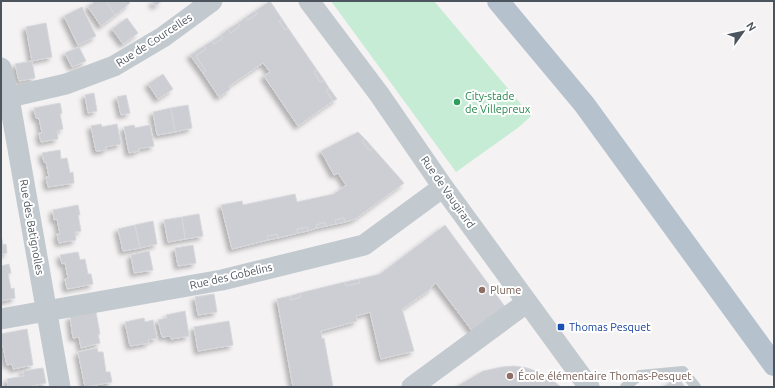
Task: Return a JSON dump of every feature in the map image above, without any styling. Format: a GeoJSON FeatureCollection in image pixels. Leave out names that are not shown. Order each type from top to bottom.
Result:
{"type":"FeatureCollection","features":[{"type":"Feature","properties":{"kind":"main road"},"geometry":{"type":"LineString","coordinates":[[498,1],[584,104],[774,365]]}},
{"type":"Feature","properties":{"kind":"street","name":"Rue de Courcelles"},"geometry":{"type":"LineString","coordinates":[[5,99],[66,84],[114,66],[163,37],[212,1]]}},
{"type":"Feature","properties":{"kind":"street","name":"Rue de Vaugirard"},"geometry":{"type":"LineString","coordinates":[[309,1],[379,94],[443,187],[588,385]]}},
{"type":"Feature","properties":{"kind":"street","name":"Rue des Batignolles"},"geometry":{"type":"LineString","coordinates":[[1,68],[5,99],[47,311],[60,387]]}},
{"type":"Feature","properties":{"kind":"street","name":"Rue des Gobelins"},"geometry":{"type":"LineString","coordinates":[[1,319],[222,280],[364,245],[443,187]]}},
{"type":"Feature","properties":{"kind":"street"},"geometry":{"type":"LineString","coordinates":[[412,387],[522,306]]}},
{"type":"Feature","properties":{"kind":"lane"},"geometry":{"type":"LineString","coordinates":[[625,387],[640,375],[683,370],[696,387]]}},
{"type":"Feature","properties":{"kind":"green space"},"geometry":{"type":"Polygon","coordinates":[[[331,1],[434,1],[531,116],[519,127],[456,172],[331,1]]]}},
{"type":"Feature","properties":{"kind":"building"},"geometry":{"type":"Polygon","coordinates":[[[95,1],[106,1],[115,15],[101,26],[88,7],[95,1]]]}},
{"type":"Feature","properties":{"kind":"building"},"geometry":{"type":"Polygon","coordinates":[[[106,1],[128,1],[130,3],[115,15],[106,1]]]}},
{"type":"Feature","properties":{"kind":"building"},"geometry":{"type":"Polygon","coordinates":[[[152,1],[162,1],[155,6],[152,1]]]}},
{"type":"Feature","properties":{"kind":"building"},"geometry":{"type":"Polygon","coordinates":[[[270,1],[282,19],[279,21],[285,30],[288,28],[317,70],[314,72],[320,82],[324,80],[329,88],[326,90],[333,101],[298,126],[264,76],[270,72],[263,63],[229,86],[230,89],[219,97],[203,73],[206,71],[196,56],[206,49],[204,46],[212,41],[214,44],[223,38],[221,35],[228,29],[231,33],[240,26],[238,23],[246,17],[248,20],[257,14],[255,11],[270,1]]]}},
{"type":"Feature","properties":{"kind":"building"},"geometry":{"type":"Polygon","coordinates":[[[82,7],[96,36],[78,45],[64,16],[82,7]]]}},
{"type":"Feature","properties":{"kind":"building"},"geometry":{"type":"Polygon","coordinates":[[[255,11],[257,14],[248,20],[246,17],[255,11]]]}},
{"type":"Feature","properties":{"kind":"building"},"geometry":{"type":"Polygon","coordinates":[[[127,18],[138,33],[123,44],[112,29],[127,18]]]}},
{"type":"Feature","properties":{"kind":"building"},"geometry":{"type":"Polygon","coordinates":[[[282,19],[288,28],[285,30],[279,21],[282,19]]]}},
{"type":"Feature","properties":{"kind":"building"},"geometry":{"type":"Polygon","coordinates":[[[46,23],[52,57],[32,61],[26,27],[46,23]]]}},
{"type":"Feature","properties":{"kind":"building"},"geometry":{"type":"Polygon","coordinates":[[[238,23],[240,26],[231,33],[228,29],[238,23]]]}},
{"type":"Feature","properties":{"kind":"building"},"geometry":{"type":"Polygon","coordinates":[[[221,35],[223,38],[214,44],[212,41],[221,35]]]}},
{"type":"Feature","properties":{"kind":"building"},"geometry":{"type":"Polygon","coordinates":[[[204,46],[206,49],[196,56],[206,71],[203,73],[190,55],[204,46]]]}},
{"type":"Feature","properties":{"kind":"building"},"geometry":{"type":"Polygon","coordinates":[[[79,47],[86,61],[72,67],[65,53],[79,47]]]}},
{"type":"Feature","properties":{"kind":"building"},"geometry":{"type":"Polygon","coordinates":[[[32,61],[35,78],[19,81],[15,64],[32,61]]]}},
{"type":"Feature","properties":{"kind":"building"},"geometry":{"type":"Polygon","coordinates":[[[317,70],[324,80],[320,82],[314,72],[317,70]]]}},
{"type":"Feature","properties":{"kind":"building"},"geometry":{"type":"Polygon","coordinates":[[[163,74],[173,89],[158,99],[148,84],[163,74]]]}},
{"type":"Feature","properties":{"kind":"building"},"geometry":{"type":"Polygon","coordinates":[[[329,88],[337,99],[333,101],[326,90],[329,88]]]}},
{"type":"Feature","properties":{"kind":"building"},"geometry":{"type":"Polygon","coordinates":[[[94,93],[97,111],[88,113],[85,95],[94,93]]]}},
{"type":"Feature","properties":{"kind":"building"},"geometry":{"type":"Polygon","coordinates":[[[126,95],[130,113],[121,115],[117,97],[126,95]]]}},
{"type":"Feature","properties":{"kind":"building"},"geometry":{"type":"Polygon","coordinates":[[[60,103],[62,113],[60,114],[63,129],[57,131],[58,139],[41,142],[39,133],[42,133],[39,118],[36,118],[34,108],[60,103]]]}},
{"type":"Feature","properties":{"kind":"building"},"geometry":{"type":"Polygon","coordinates":[[[188,105],[192,128],[175,132],[171,108],[188,105]]]}},
{"type":"Feature","properties":{"kind":"building"},"geometry":{"type":"Polygon","coordinates":[[[171,108],[175,132],[157,135],[153,112],[171,108]]]}},
{"type":"Feature","properties":{"kind":"building"},"geometry":{"type":"Polygon","coordinates":[[[101,124],[102,127],[117,124],[121,144],[106,147],[106,150],[96,151],[91,126],[101,124]]]}},
{"type":"Feature","properties":{"kind":"building"},"geometry":{"type":"Polygon","coordinates":[[[134,125],[135,128],[150,125],[154,146],[138,149],[139,151],[129,153],[124,127],[134,125]]]}},
{"type":"Feature","properties":{"kind":"building"},"geometry":{"type":"Polygon","coordinates":[[[358,132],[365,139],[362,141],[370,151],[373,148],[404,183],[355,219],[345,222],[344,218],[335,220],[336,224],[326,226],[325,222],[316,225],[317,228],[308,231],[307,227],[297,229],[298,233],[278,238],[277,234],[267,236],[268,240],[232,249],[221,205],[242,201],[243,205],[295,194],[297,202],[334,194],[346,185],[338,173],[334,175],[321,151],[358,132]]]}},
{"type":"Feature","properties":{"kind":"building"},"geometry":{"type":"Polygon","coordinates":[[[365,139],[373,148],[370,151],[362,141],[365,139]]]}},
{"type":"Feature","properties":{"kind":"building"},"geometry":{"type":"Polygon","coordinates":[[[60,150],[61,159],[67,158],[70,173],[73,172],[74,183],[48,187],[46,177],[49,177],[46,162],[44,162],[42,153],[60,150]]]}},
{"type":"Feature","properties":{"kind":"building"},"geometry":{"type":"Polygon","coordinates":[[[78,205],[81,231],[75,232],[76,240],[59,243],[57,234],[60,234],[57,219],[54,220],[53,210],[78,205]]]}},
{"type":"Feature","properties":{"kind":"building"},"geometry":{"type":"Polygon","coordinates":[[[199,214],[203,236],[185,239],[182,217],[199,214]]]}},
{"type":"Feature","properties":{"kind":"building"},"geometry":{"type":"Polygon","coordinates":[[[182,217],[185,239],[168,242],[164,220],[182,217]]]}},
{"type":"Feature","properties":{"kind":"building"},"geometry":{"type":"Polygon","coordinates":[[[344,218],[345,222],[336,224],[335,220],[344,218]]]}},
{"type":"Feature","properties":{"kind":"building"},"geometry":{"type":"Polygon","coordinates":[[[153,221],[157,244],[140,248],[135,225],[153,221]]]}},
{"type":"Feature","properties":{"kind":"building"},"geometry":{"type":"Polygon","coordinates":[[[325,222],[326,226],[317,228],[316,225],[325,222]]]}},
{"type":"Feature","properties":{"kind":"building"},"geometry":{"type":"Polygon","coordinates":[[[135,225],[140,248],[123,251],[118,229],[135,225]]]}},
{"type":"Feature","properties":{"kind":"building"},"geometry":{"type":"Polygon","coordinates":[[[445,225],[506,308],[473,332],[436,283],[431,287],[432,288],[402,309],[414,351],[381,359],[370,312],[356,316],[357,321],[321,331],[322,339],[324,338],[333,387],[293,387],[277,299],[290,296],[291,300],[301,297],[300,293],[345,282],[346,286],[360,283],[359,279],[380,274],[445,225]]]}},
{"type":"Feature","properties":{"kind":"building"},"geometry":{"type":"Polygon","coordinates":[[[307,227],[308,231],[298,233],[297,229],[307,227]]]}},
{"type":"Feature","properties":{"kind":"building"},"geometry":{"type":"Polygon","coordinates":[[[1,234],[3,245],[6,244],[7,253],[1,254],[1,234]]]}},
{"type":"Feature","properties":{"kind":"building"},"geometry":{"type":"Polygon","coordinates":[[[277,234],[278,238],[268,240],[267,236],[277,234]]]}},
{"type":"Feature","properties":{"kind":"building"},"geometry":{"type":"Polygon","coordinates":[[[193,245],[196,263],[178,266],[175,248],[193,245]]]}},
{"type":"Feature","properties":{"kind":"building"},"geometry":{"type":"Polygon","coordinates":[[[149,251],[153,270],[134,273],[131,255],[149,251]]]}},
{"type":"Feature","properties":{"kind":"building"},"geometry":{"type":"Polygon","coordinates":[[[78,252],[80,260],[85,259],[88,274],[91,274],[93,284],[67,289],[65,279],[68,278],[65,263],[62,264],[60,255],[78,252]]]}},
{"type":"Feature","properties":{"kind":"building"},"geometry":{"type":"Polygon","coordinates":[[[9,264],[11,273],[8,274],[11,289],[14,288],[15,298],[1,301],[1,266],[9,264]]]}},
{"type":"Feature","properties":{"kind":"building"},"geometry":{"type":"Polygon","coordinates":[[[359,279],[360,283],[346,286],[345,282],[359,279]]]}},
{"type":"Feature","properties":{"kind":"building"},"geometry":{"type":"Polygon","coordinates":[[[300,293],[301,297],[291,300],[290,296],[300,293]]]}},
{"type":"Feature","properties":{"kind":"building"},"geometry":{"type":"Polygon","coordinates":[[[214,294],[217,312],[198,315],[195,297],[214,294]]]}},
{"type":"Feature","properties":{"kind":"building"},"geometry":{"type":"Polygon","coordinates":[[[185,311],[189,336],[171,339],[170,336],[162,337],[158,320],[167,318],[166,315],[185,311]]]}},
{"type":"Feature","properties":{"kind":"building"},"geometry":{"type":"Polygon","coordinates":[[[96,312],[100,343],[81,348],[79,337],[73,338],[70,317],[96,312]]]}},
{"type":"Feature","properties":{"kind":"building"},"geometry":{"type":"Polygon","coordinates":[[[144,318],[145,322],[153,320],[157,338],[148,340],[149,343],[130,346],[125,322],[144,318]]]}},
{"type":"Feature","properties":{"kind":"building"},"geometry":{"type":"Polygon","coordinates":[[[229,321],[233,345],[198,351],[194,327],[229,321]]]}},
{"type":"Feature","properties":{"kind":"building"},"geometry":{"type":"Polygon","coordinates":[[[27,329],[33,365],[13,369],[12,364],[7,365],[3,346],[1,345],[1,334],[27,329]]]}},
{"type":"Feature","properties":{"kind":"building"},"geometry":{"type":"Polygon","coordinates":[[[97,348],[98,352],[103,352],[106,372],[110,372],[112,382],[85,387],[78,352],[97,348]]]}},
{"type":"Feature","properties":{"kind":"building","name":"École élémentaire Thomas-Pesquet"},"geometry":{"type":"Polygon","coordinates":[[[514,366],[539,372],[550,378],[561,387],[456,387],[483,371],[514,366]]]}},
{"type":"Feature","properties":{"kind":"building"},"geometry":{"type":"Polygon","coordinates":[[[43,368],[46,383],[27,387],[8,387],[7,379],[24,376],[23,371],[43,368]]]}},
{"type":"Feature","properties":{"kind":"building"},"geometry":{"type":"Polygon","coordinates":[[[678,377],[685,387],[663,387],[678,377]]]}},
{"type":"Feature","properties":{"kind":"place","name":"City-stade de Villepreux"},"geometry":{"type":"Point","coordinates":[457,102]}},
{"type":"Feature","properties":{"kind":"place","name":"Plume"},"geometry":{"type":"Point","coordinates":[482,290]}},
{"type":"Feature","properties":{"kind":"place","name":"Thomas Pesquet"},"geometry":{"type":"Point","coordinates":[561,327]}},
{"type":"Feature","properties":{"kind":"place","name":"École élémentaire Thomas-Pesquet"},"geometry":{"type":"Point","coordinates":[510,376]}}]}
